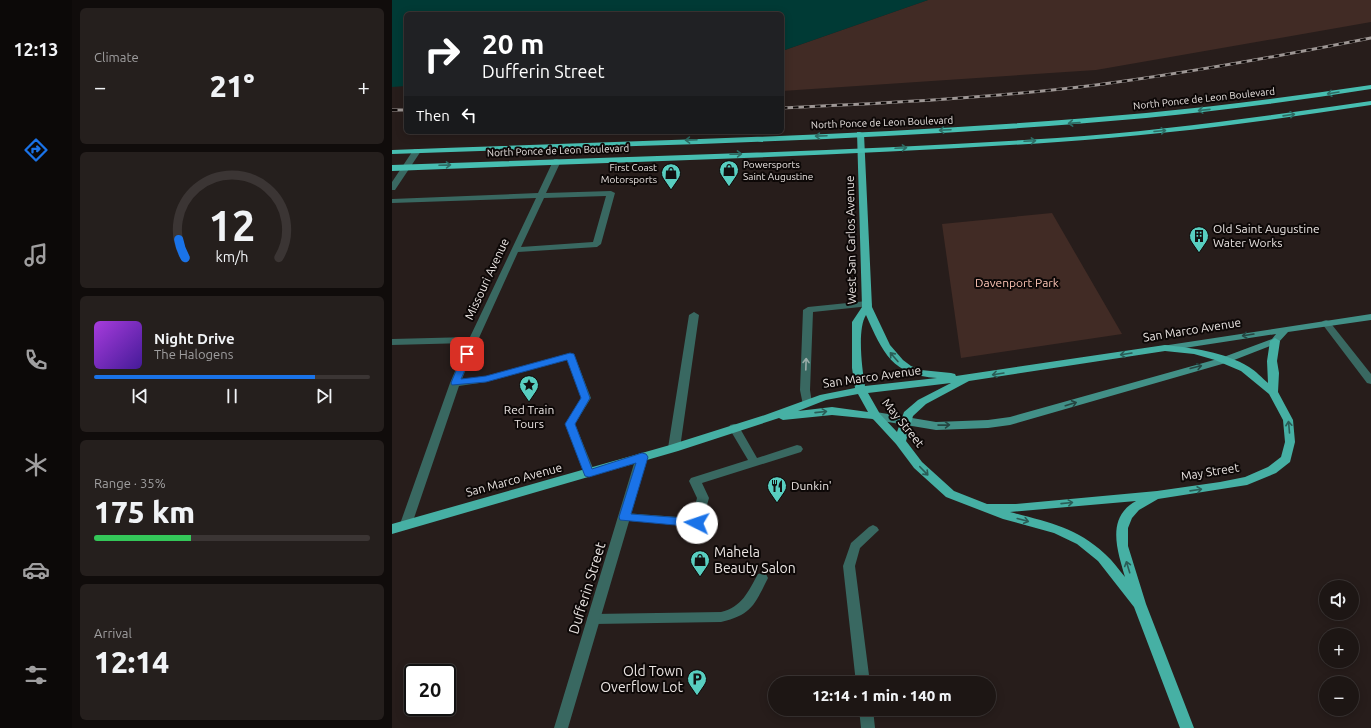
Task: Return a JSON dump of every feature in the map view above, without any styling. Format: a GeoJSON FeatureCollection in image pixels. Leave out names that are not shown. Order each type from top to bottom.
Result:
{"type":"FeatureCollection","features":[{"type":"Feature","properties":{"kind":"highway","name":"North Ponce de Leon Boulevard"},"geometry":{"type":"LineString","coordinates":[[392,152],[860,134],[1042,125],[1154,116],[1302,98],[1371,87]]}},
{"type":"Feature","properties":{"kind":"highway","name":"North Ponce de Leon Boulevard"},"geometry":{"type":"LineString","coordinates":[[392,168],[862,150],[1059,140],[1234,123],[1371,103]]}},
{"type":"Feature","properties":{"kind":"main road","name":"West San Carlos Avenue"},"geometry":{"type":"LineString","coordinates":[[860,134],[862,150],[867,305],[857,322],[857,368],[861,390]]}},
{"type":"Feature","properties":{"kind":"main road"},"geometry":{"type":"LineString","coordinates":[[867,305],[892,356],[903,366],[917,372],[969,378]]}},
{"type":"Feature","properties":{"kind":"main road","name":"San Marco Avenue"},"geometry":{"type":"LineString","coordinates":[[392,529],[674,448],[769,418],[824,397],[861,390],[969,378],[1371,317]]}},
{"type":"Feature","properties":{"kind":"main road"},"geometry":{"type":"LineString","coordinates":[[769,418],[832,411],[906,420],[936,426],[988,424],[1010,421],[1225,360],[1275,341],[1286,330]]}},
{"type":"Feature","properties":{"kind":"main road"},"geometry":{"type":"LineString","coordinates":[[1273,392],[1274,373],[1272,361],[1275,341]]}},
{"type":"Feature","properties":{"kind":"main road","name":"May Street"},"geometry":{"type":"LineString","coordinates":[[986,508],[1016,508],[1157,495],[1247,481],[1272,470],[1286,459],[1290,442],[1288,420],[1273,392],[1245,369],[1225,360],[1195,351],[1165,348]]}},
{"type":"Feature","properties":{"kind":"main road"},"geometry":{"type":"LineString","coordinates":[[900,441],[908,416],[922,402],[969,378]]}},
{"type":"Feature","properties":{"kind":"main road","name":"May Street"},"geometry":{"type":"LineString","coordinates":[[861,390],[876,416],[900,441],[922,469],[950,494],[1007,516],[1058,529],[1081,541],[1102,558],[1140,604]]}},
{"type":"Feature","properties":{"kind":"main road","name":"May Street"},"geometry":{"type":"LineString","coordinates":[[1157,495],[1134,507],[1127,516],[1122,528],[1122,546],[1140,604],[1187,728]]}},
{"type":"Feature","properties":{"kind":"street"},"geometry":{"type":"LineString","coordinates":[[392,188],[417,151]]}},
{"type":"Feature","properties":{"kind":"street","name":"Missouri Avenue"},"geometry":{"type":"LineString","coordinates":[[406,524],[455,383],[473,340],[557,161]]}},
{"type":"Feature","properties":{"kind":"street"},"geometry":{"type":"LineString","coordinates":[[392,201],[611,193],[597,244],[516,250]]}},
{"type":"Feature","properties":{"kind":"street"},"geometry":{"type":"LineString","coordinates":[[807,403],[805,390],[808,310],[867,305]]}},
{"type":"Feature","properties":{"kind":"street"},"geometry":{"type":"LineString","coordinates":[[674,448],[694,315]]}},
{"type":"Feature","properties":{"kind":"street"},"geometry":{"type":"LineString","coordinates":[[1326,324],[1371,381]]}},
{"type":"Feature","properties":{"kind":"street"},"geometry":{"type":"LineString","coordinates":[[392,342],[473,340]]}},
{"type":"Feature","properties":{"kind":"street"},"geometry":{"type":"LineString","coordinates":[[455,383],[486,379],[570,356],[586,398],[570,424],[589,473]]}},
{"type":"Feature","properties":{"kind":"street"},"geometry":{"type":"LineString","coordinates":[[734,428],[754,462]]}},
{"type":"Feature","properties":{"kind":"street"},"geometry":{"type":"LineString","coordinates":[[624,517],[697,523],[703,498],[695,481],[797,449]]}},
{"type":"Feature","properties":{"kind":"street","name":"Dufferin Street"},"geometry":{"type":"LineString","coordinates":[[561,728],[642,457]]}},
{"type":"Feature","properties":{"kind":"street"},"geometry":{"type":"LineString","coordinates":[[862,676],[850,566],[855,546],[873,530]]}},
{"type":"Feature","properties":{"kind":"street"},"geometry":{"type":"LineString","coordinates":[[594,619],[721,617],[734,615],[742,610],[749,602],[762,578]]}},
{"type":"Feature","properties":{"kind":"street"},"geometry":{"type":"LineString","coordinates":[[867,716],[868,728]]}},
{"type":"Feature","properties":{"kind":"green space"},"geometry":{"type":"Polygon","coordinates":[[[928,0],[1371,0],[1371,22],[1096,70],[784,91],[784,50],[928,0]]]}},
{"type":"Feature","properties":{"kind":"green space","name":"Davenport Park"},"geometry":{"type":"Polygon","coordinates":[[[1052,213],[1122,334],[961,358],[942,224],[1052,213]]]}},
{"type":"Feature","properties":{"kind":"water"},"geometry":{"type":"Polygon","coordinates":[[[392,0],[928,0],[784,50],[784,12],[404,12],[404,86],[392,87],[392,0]]]}},
{"type":"Feature","properties":{"kind":"railway"},"geometry":{"type":"LineString","coordinates":[[784,108],[979,97],[1057,90],[1234,64],[1371,38]]}},
{"type":"Feature","properties":{"kind":"railway"},"geometry":{"type":"LineString","coordinates":[[392,110],[404,110]]}},
{"type":"Feature","properties":{"kind":"place","name":"Powersports Saint Augustine"},"geometry":{"type":"Point","coordinates":[729,187]}},
{"type":"Feature","properties":{"kind":"place","name":"First Coast Motorsports"},"geometry":{"type":"Point","coordinates":[671,190]}},
{"type":"Feature","properties":{"kind":"place","name":"Old Saint Augustine Water Works"},"geometry":{"type":"Point","coordinates":[1199,253]}},
{"type":"Feature","properties":{"kind":"place","name":"Red Train Tours"},"geometry":{"type":"Point","coordinates":[529,402]}},
{"type":"Feature","properties":{"kind":"place","name":"Dunkin'"},"geometry":{"type":"Point","coordinates":[777,503]}},
{"type":"Feature","properties":{"kind":"place","name":"Mahela Beauty Salon"},"geometry":{"type":"Point","coordinates":[700,577]}},
{"type":"Feature","properties":{"kind":"place","name":"Old Town Overflow Lot"},"geometry":{"type":"Point","coordinates":[697,696]}},
{"type":"Feature","properties":{"kind":"route"},"geometry":{"type":"LineString","coordinates":[[467,354],[455,383],[486,379],[570,356],[586,398],[570,424],[589,473],[642,457],[624,517],[697,523]]}}]}
